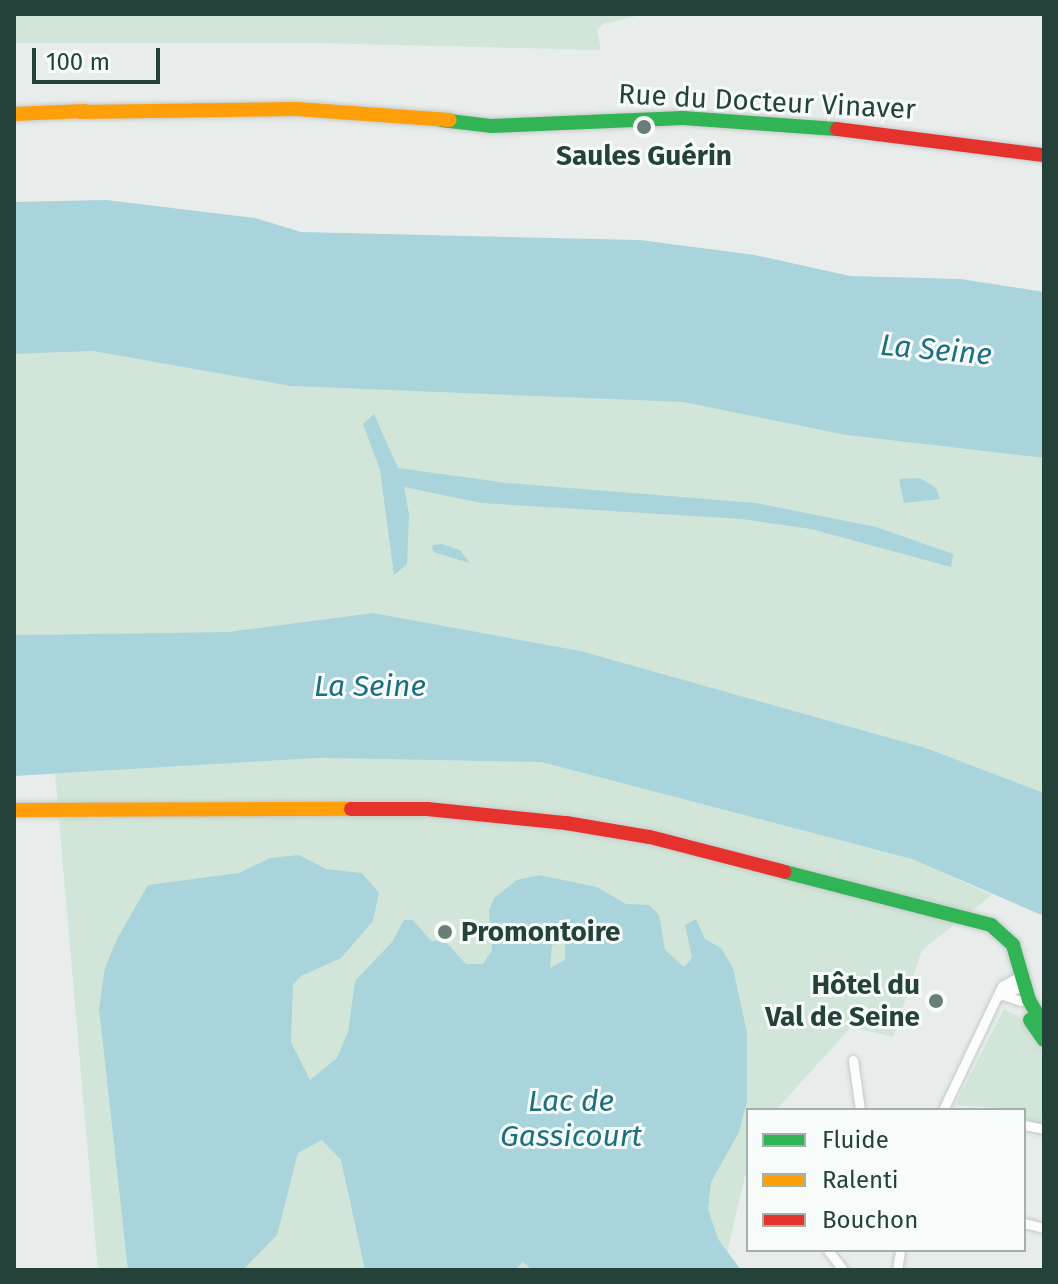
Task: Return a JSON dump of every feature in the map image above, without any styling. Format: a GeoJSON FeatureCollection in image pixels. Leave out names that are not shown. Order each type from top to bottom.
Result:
{"type":"FeatureCollection","features":[{"type":"Feature","properties":{"kind":"main road","name":"Rue du Docteur Vinaver"},"geometry":{"type":"LineString","coordinates":[[14,114],[296,109],[441,120],[525,122],[683,118],[879,132],[1044,157]]}},
{"type":"Feature","properties":{"kind":"main road"},"geometry":{"type":"LineString","coordinates":[[14,810],[462,812],[650,837],[974,919],[1008,938],[1019,985],[1044,1040]]}},
{"type":"Feature","properties":{"kind":"main road"},"geometry":{"type":"LineString","coordinates":[[1019,985],[1044,1026]]}},
{"type":"Feature","properties":{"kind":"street"},"geometry":{"type":"LineString","coordinates":[[946,1108],[999,995],[1019,985]]}},
{"type":"Feature","properties":{"kind":"street"},"geometry":{"type":"LineString","coordinates":[[999,995],[1019,985]]}},
{"type":"Feature","properties":{"kind":"street"},"geometry":{"type":"LineString","coordinates":[[853,1060],[860,1108]]}},
{"type":"Feature","properties":{"kind":"street"},"geometry":{"type":"LineString","coordinates":[[830,1252],[843,1270]]}},
{"type":"Feature","properties":{"kind":"green space"},"geometry":{"type":"Polygon","coordinates":[[[14,14],[645,14],[603,24],[597,31],[601,50],[315,43],[14,43],[14,14]]]}},
{"type":"Feature","properties":{"kind":"green space"},"geometry":{"type":"Polygon","coordinates":[[[93,351],[290,386],[683,402],[846,435],[1044,458],[1044,793],[926,748],[581,651],[373,613],[227,632],[14,635],[14,354],[93,351]]]}},
{"type":"Feature","properties":{"kind":"green space"},"geometry":{"type":"Polygon","coordinates":[[[319,758],[541,762],[913,859],[992,895],[922,950],[893,1037],[851,1027],[778,1108],[746,1108],[746,1172],[723,1270],[98,1270],[55,774],[319,758]]]}},
{"type":"Feature","properties":{"kind":"green space"},"geometry":{"type":"Polygon","coordinates":[[[1004,1009],[1018,1016],[1044,1049],[1044,1126],[1026,1122],[1026,1108],[955,1105],[1004,1009]]]}},
{"type":"Feature","properties":{"kind":"water"},"geometry":{"type":"Polygon","coordinates":[[[106,200],[255,218],[301,232],[640,240],[755,255],[850,276],[961,279],[1044,292],[1044,458],[846,435],[683,402],[290,386],[93,351],[14,354],[14,202],[106,200]]]}},
{"type":"Feature","properties":{"kind":"water"},"geometry":{"type":"Polygon","coordinates":[[[374,414],[398,468],[507,483],[756,503],[876,527],[953,554],[951,567],[811,529],[742,519],[481,503],[404,487],[409,514],[407,564],[394,575],[380,470],[363,424],[374,414]]]}},
{"type":"Feature","properties":{"kind":"water"},"geometry":{"type":"Polygon","coordinates":[[[920,478],[936,488],[940,499],[904,503],[899,479],[920,478]]]}},
{"type":"Feature","properties":{"kind":"water"},"geometry":{"type":"Polygon","coordinates":[[[442,544],[460,550],[470,563],[433,552],[432,545],[442,544]]]}},
{"type":"Feature","properties":{"kind":"water","name":"La Seine"},"geometry":{"type":"Polygon","coordinates":[[[373,613],[581,651],[926,748],[1044,793],[1044,916],[912,859],[541,762],[319,758],[14,776],[14,635],[227,632],[373,613]]]}},
{"type":"Feature","properties":{"kind":"water","name":"Lac de Gassicourt"},"geometry":{"type":"Polygon","coordinates":[[[299,855],[326,869],[362,873],[379,893],[373,921],[341,958],[301,976],[293,985],[291,1042],[310,1080],[337,1058],[348,1032],[355,981],[392,942],[404,920],[413,920],[431,941],[444,940],[466,964],[483,964],[492,950],[489,911],[494,898],[517,880],[539,875],[597,887],[626,904],[649,905],[659,915],[665,950],[684,967],[692,958],[685,925],[696,919],[705,939],[721,948],[733,968],[747,1033],[747,1101],[739,1132],[711,1182],[708,1209],[718,1239],[741,1270],[532,1270],[523,1262],[515,1270],[365,1270],[341,1160],[322,1140],[298,1153],[277,1235],[243,1270],[128,1270],[99,1008],[105,968],[117,939],[148,885],[239,873],[270,858],[299,855]],[[565,940],[552,945],[550,968],[565,960],[565,940]]]}},
{"type":"Feature","properties":{"kind":"traffic: fast"},"geometry":{"type":"LineString","coordinates":[[441,120],[491,126],[683,118],[837,129]]}},
{"type":"Feature","properties":{"kind":"traffic: fast"},"geometry":{"type":"LineString","coordinates":[[785,872],[991,925],[1013,945],[1029,1000],[1044,1026]]}},
{"type":"Feature","properties":{"kind":"traffic: fast"},"geometry":{"type":"LineString","coordinates":[[1030,1020],[1044,1040]]}},
{"type":"Feature","properties":{"kind":"traffic: slow"},"geometry":{"type":"LineString","coordinates":[[80,112],[296,109],[450,120]]}},
{"type":"Feature","properties":{"kind":"traffic: slow"},"geometry":{"type":"LineString","coordinates":[[14,114],[85,111]]}},
{"type":"Feature","properties":{"kind":"traffic: slow"},"geometry":{"type":"LineString","coordinates":[[14,810],[351,809]]}},
{"type":"Feature","properties":{"kind":"traffic: jam"},"geometry":{"type":"LineString","coordinates":[[837,129],[1044,155]]}},
{"type":"Feature","properties":{"kind":"traffic: jam"},"geometry":{"type":"LineString","coordinates":[[351,809],[427,809],[566,823],[650,837],[785,872]]}},
{"type":"Feature","properties":{"kind":"place","name":"Saules Guérin"},"geometry":{"type":"Point","coordinates":[644,127]}},
{"type":"Feature","properties":{"kind":"place","name":"Promontoire"},"geometry":{"type":"Point","coordinates":[445,932]}},
{"type":"Feature","properties":{"kind":"place","name":"Hôtel du Val de Seine"},"geometry":{"type":"Point","coordinates":[936,1001]}}]}
